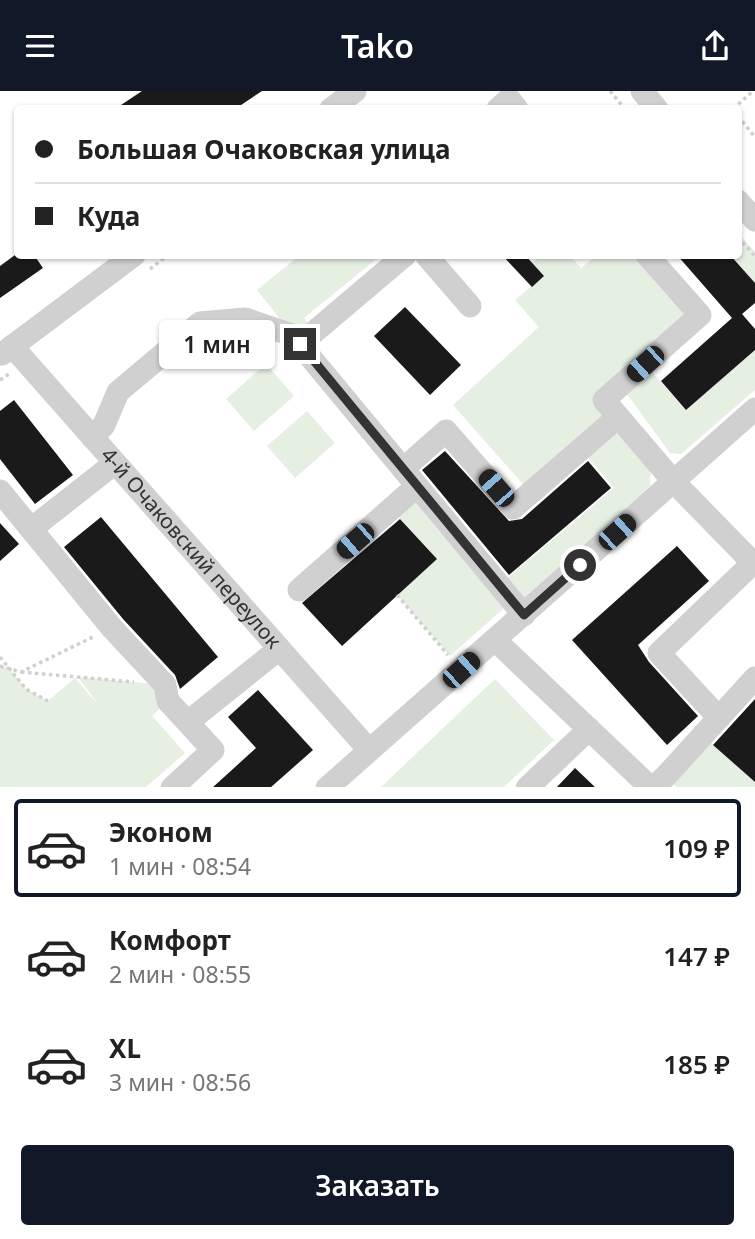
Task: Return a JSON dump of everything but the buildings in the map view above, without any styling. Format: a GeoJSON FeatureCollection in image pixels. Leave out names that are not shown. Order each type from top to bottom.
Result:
{"type":"FeatureCollection","features":[{"type":"Feature","properties":{"kind":"street"},"geometry":{"type":"LineString","coordinates":[[336,105],[355,91]]}},
{"type":"Feature","properties":{"kind":"street"},"geometry":{"type":"LineString","coordinates":[[642,91],[654,105]]}},
{"type":"Feature","properties":{"kind":"street"},"geometry":{"type":"LineString","coordinates":[[742,205],[755,220]]}},
{"type":"Feature","properties":{"kind":"street"},"geometry":{"type":"LineString","coordinates":[[6,351],[129,259]]}},
{"type":"Feature","properties":{"kind":"street"},"geometry":{"type":"LineString","coordinates":[[300,344],[400,259]]}},
{"type":"Feature","properties":{"kind":"street"},"geometry":{"type":"LineString","coordinates":[[429,259],[470,306]]}},
{"type":"Feature","properties":{"kind":"street"},"geometry":{"type":"LineString","coordinates":[[652,259],[700,314],[604,400],[674,482],[754,562],[659,653],[719,718]]}},
{"type":"Feature","properties":{"kind":"street"},"geometry":{"type":"LineString","coordinates":[[92,436],[104,425],[118,392],[200,323],[245,319],[292,335],[524,615]]}},
{"type":"Feature","properties":{"kind":"street","name":"4-й Очаковский переулок"},"geometry":{"type":"LineString","coordinates":[[6,351],[92,436],[369,750]]}},
{"type":"Feature","properties":{"kind":"street"},"geometry":{"type":"LineString","coordinates":[[327,787],[755,409]]}},
{"type":"Feature","properties":{"kind":"street"},"geometry":{"type":"LineString","coordinates":[[299,590],[410,477],[446,431],[513,507],[618,417]]}},
{"type":"Feature","properties":{"kind":"street"},"geometry":{"type":"LineString","coordinates":[[31,529],[115,463]]}},
{"type":"Feature","properties":{"kind":"street"},"geometry":{"type":"LineString","coordinates":[[0,491],[112,628],[164,685],[168,701],[213,750],[172,787]]}},
{"type":"Feature","properties":{"kind":"street"},"geometry":{"type":"LineString","coordinates":[[495,640],[651,787],[755,678]]}},
{"type":"Feature","properties":{"kind":"street"},"geometry":{"type":"LineString","coordinates":[[188,722],[279,649]]}},
{"type":"Feature","properties":{"kind":"street"},"geometry":{"type":"LineString","coordinates":[[527,787],[589,729]]}},
{"type":"Feature","properties":{"kind":"path"},"geometry":{"type":"LineString","coordinates":[[610,91],[622,105]]}},
{"type":"Feature","properties":{"kind":"path"},"geometry":{"type":"LineString","coordinates":[[737,105],[753,91]]}},
{"type":"Feature","properties":{"kind":"path"},"geometry":{"type":"LineString","coordinates":[[742,121],[755,137]]}},
{"type":"Feature","properties":{"kind":"path"},"geometry":{"type":"LineString","coordinates":[[742,241],[755,256]]}},
{"type":"Feature","properties":{"kind":"path"},"geometry":{"type":"LineString","coordinates":[[397,595],[461,670]]}},
{"type":"Feature","properties":{"kind":"path"},"geometry":{"type":"LineString","coordinates":[[21,672],[112,628]]}},
{"type":"Feature","properties":{"kind":"path"},"geometry":{"type":"LineString","coordinates":[[0,657],[26,689],[48,701]]}},
{"type":"Feature","properties":{"kind":"path"},"geometry":{"type":"LineString","coordinates":[[0,666],[21,672],[164,685]]}},
{"type":"Feature","properties":{"kind":"shaded area"},"geometry":{"type":"Polygon","coordinates":[[[742,237],[755,252],[755,283],[733,259],[742,259],[742,237]]]}},
{"type":"Feature","properties":{"kind":"shaded area"},"geometry":{"type":"Polygon","coordinates":[[[295,259],[376,259],[304,318],[316,333],[300,344],[257,290],[295,259]]]}},
{"type":"Feature","properties":{"kind":"shaded area"},"geometry":{"type":"Polygon","coordinates":[[[537,259],[573,259],[581,268],[592,259],[651,259],[700,315],[645,364],[686,410],[755,350],[755,390],[681,454],[670,453],[621,386],[604,400],[651,468],[650,486],[525,599],[512,601],[450,656],[397,595],[437,559],[396,514],[417,486],[499,585],[614,488],[581,449],[530,492],[453,405],[539,327],[515,300],[544,276],[532,263],[537,259]]]}},
{"type":"Feature","properties":{"kind":"shaded area"},"geometry":{"type":"Polygon","coordinates":[[[266,364],[294,396],[254,431],[226,399],[266,364]]]}},
{"type":"Feature","properties":{"kind":"shaded area"},"geometry":{"type":"Polygon","coordinates":[[[307,411],[335,443],[295,478],[267,446],[307,411]]]}},
{"type":"Feature","properties":{"kind":"shaded area"},"geometry":{"type":"Polygon","coordinates":[[[0,666],[9,668],[26,689],[48,701],[75,678],[100,707],[78,677],[165,685],[168,701],[152,716],[185,753],[146,787],[0,787],[0,666]]]}},
{"type":"Feature","properties":{"kind":"shaded area"},"geometry":{"type":"Polygon","coordinates":[[[495,679],[554,740],[504,787],[381,787],[495,679]]]}},
{"type":"Feature","properties":{"kind":"shaded area"},"geometry":{"type":"Polygon","coordinates":[[[703,736],[755,782],[755,787],[677,787],[665,777],[703,736]]]}},
{"type":"Feature","properties":{"kind":"route"},"geometry":{"type":"LineString","coordinates":[[300,344],[524,615],[580,565]]}}]}
